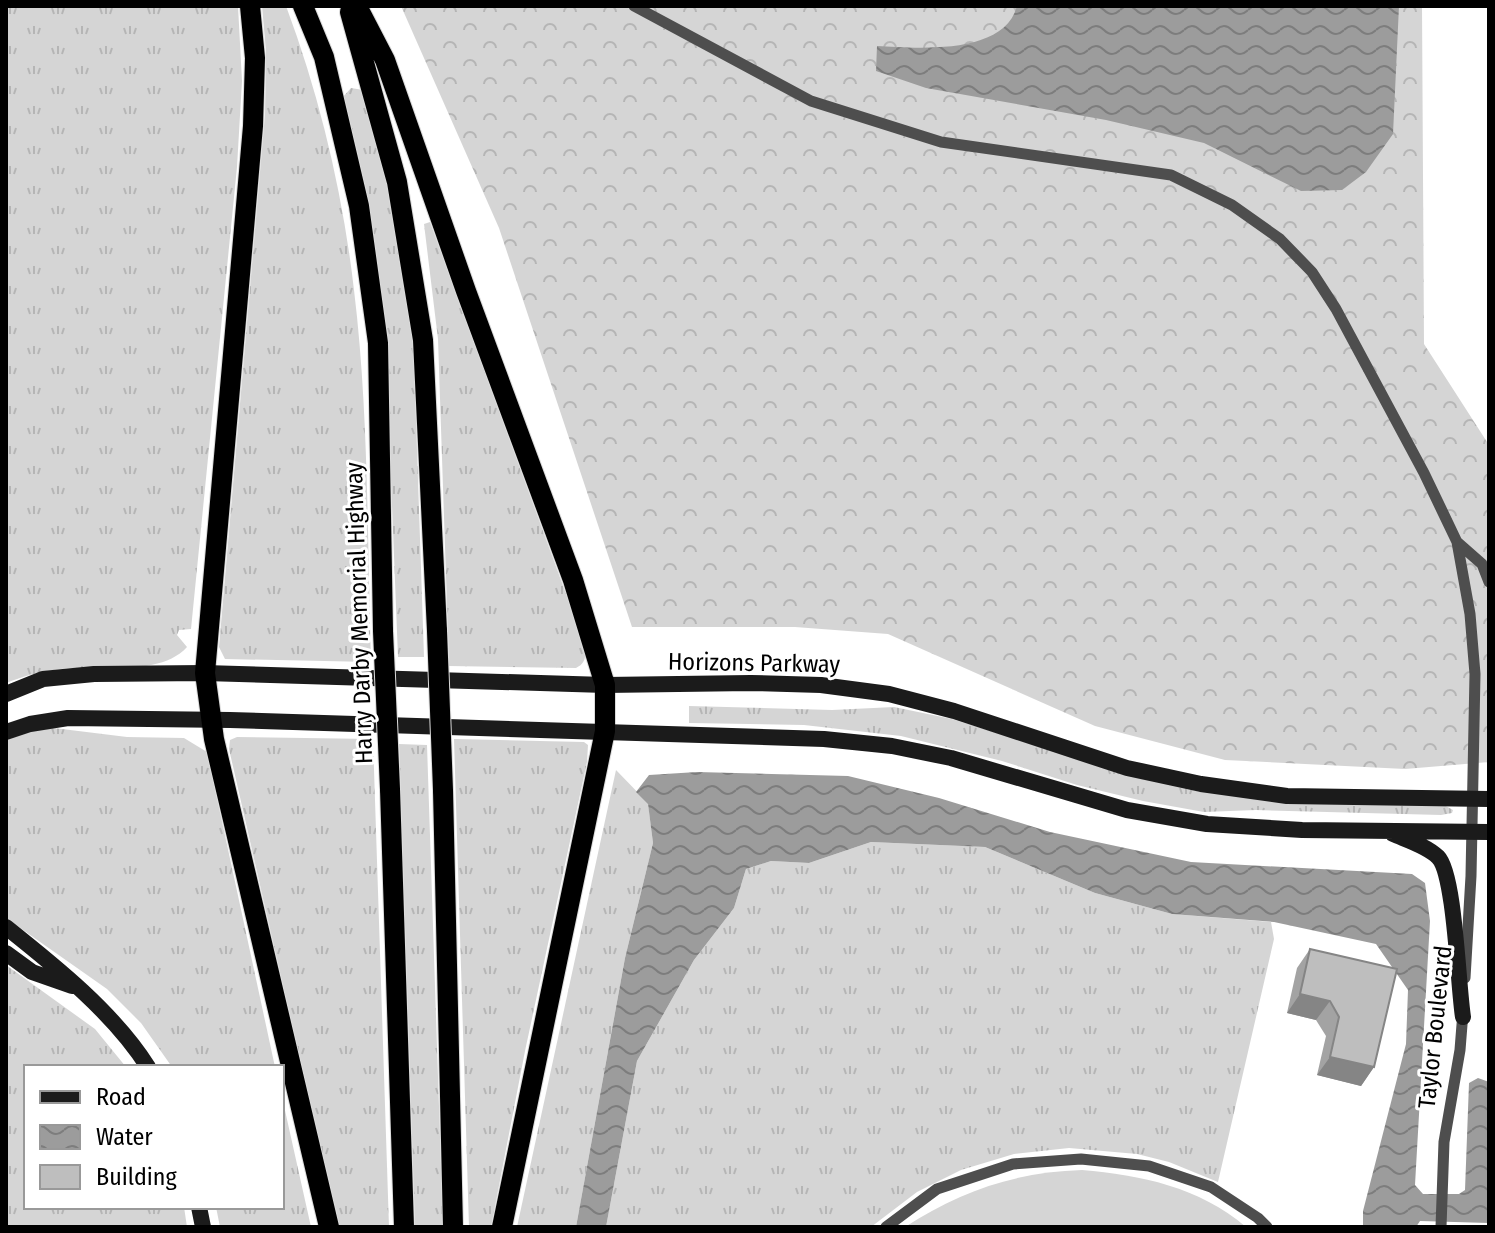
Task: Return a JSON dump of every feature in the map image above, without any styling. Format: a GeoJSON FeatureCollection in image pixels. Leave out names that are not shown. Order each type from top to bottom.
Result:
{"type":"FeatureCollection","features":[{"type":"Feature","properties":{"kind":"highway"},"geometry":{"type":"LineString","coordinates":[[250,6],[255,58],[253,126],[205,673],[211,720],[329,1227]]}},
{"type":"Feature","properties":{"kind":"highway","name":"Harry Darby Memorial Highway"},"geometry":{"type":"LineString","coordinates":[[303,6],[324,57],[359,206],[378,343],[383,631],[404,1227]]}},
{"type":"Feature","properties":{"kind":"highway"},"geometry":{"type":"LineString","coordinates":[[348,6],[397,182],[423,340],[443,790],[453,1227]]}},
{"type":"Feature","properties":{"kind":"highway"},"geometry":{"type":"LineString","coordinates":[[357,6],[385,60],[573,580],[605,685],[605,731],[502,1227]]}},
{"type":"Feature","properties":{"kind":"main road","name":"Horizons Parkway"},"geometry":{"type":"LineString","coordinates":[[6,694],[43,679],[94,674],[205,673],[605,685],[821,685],[889,694],[954,711],[1127,768],[1201,784],[1287,796],[1481,799]]}},
{"type":"Feature","properties":{"kind":"main road"},"geometry":{"type":"LineString","coordinates":[[6,732],[30,724],[68,718],[824,739],[892,746],[951,758],[1127,810],[1207,824],[1302,830],[1489,832]]}},
{"type":"Feature","properties":{"kind":"main road"},"geometry":{"type":"LineString","coordinates":[[1388,831],[1437,856],[1444,866],[1450,886],[1463,1017]]}},
{"type":"Feature","properties":{"kind":"main road"},"geometry":{"type":"LineString","coordinates":[[6,927],[56,967],[108,1019],[146,1065]]}},
{"type":"Feature","properties":{"kind":"main road"},"geometry":{"type":"LineString","coordinates":[[6,953],[32,972],[76,987]]}},
{"type":"Feature","properties":{"kind":"street"},"geometry":{"type":"LineString","coordinates":[[634,6],[811,101],[941,142],[1171,175],[1232,205],[1280,239],[1312,272],[1343,322],[1424,473],[1457,542],[1482,564],[1489,582]]}},
{"type":"Feature","properties":{"kind":"street","name":"Taylor Boulevard"},"geometry":{"type":"LineString","coordinates":[[1441,1227],[1444,1142],[1463,1017],[1471,832],[1481,799],[1470,614],[1457,542]]}},
{"type":"Feature","properties":{"kind":"street"},"geometry":{"type":"LineString","coordinates":[[886,1227],[937,1189],[1013,1164],[1081,1159],[1149,1166],[1211,1187],[1267,1227]]}},
{"type":"Feature","properties":{"kind":"green space"},"geometry":{"type":"Polygon","coordinates":[[[6,6],[238,6],[242,81],[237,167],[191,629],[179,630],[177,635],[187,647],[161,663],[128,668],[54,670],[6,683],[6,6]]]}},
{"type":"Feature","properties":{"kind":"green space"},"geometry":{"type":"Polygon","coordinates":[[[262,6],[286,6],[320,111],[344,218],[362,383],[371,662],[225,659],[219,647],[265,114],[266,52],[262,6]]]}},
{"type":"Feature","properties":{"kind":"green space"},"geometry":{"type":"Polygon","coordinates":[[[401,6],[1422,6],[1424,344],[1489,445],[1489,762],[1405,769],[1225,760],[1095,726],[888,634],[795,627],[632,627],[499,228],[401,6]]]}},
{"type":"Feature","properties":{"kind":"green space"},"geometry":{"type":"Polygon","coordinates":[[[351,88],[363,90],[391,180],[413,331],[424,657],[398,657],[387,379],[343,97],[351,88]]]}},
{"type":"Feature","properties":{"kind":"green space"},"geometry":{"type":"Polygon","coordinates":[[[430,222],[584,643],[585,658],[576,668],[449,666],[438,339],[424,224],[430,222]]]}},
{"type":"Feature","properties":{"kind":"green space"},"geometry":{"type":"Polygon","coordinates":[[[689,706],[832,710],[894,707],[952,719],[1145,779],[1444,805],[1453,810],[1441,815],[1256,810],[1204,812],[1077,785],[1002,761],[901,736],[804,725],[689,723],[689,706]]]}},
{"type":"Feature","properties":{"kind":"green space"},"geometry":{"type":"Polygon","coordinates":[[[54,728],[127,737],[184,738],[207,752],[275,1065],[171,1065],[141,1023],[107,989],[6,918],[6,738],[54,728]]]}},
{"type":"Feature","properties":{"kind":"green space"},"geometry":{"type":"Polygon","coordinates":[[[237,737],[373,739],[389,1227],[338,1227],[229,749],[230,740],[237,737]]]}},
{"type":"Feature","properties":{"kind":"green space"},"geometry":{"type":"Polygon","coordinates":[[[454,739],[584,742],[588,745],[491,1227],[469,1227],[454,739]]]}},
{"type":"Feature","properties":{"kind":"green space"},"geometry":{"type":"Polygon","coordinates":[[[399,744],[427,745],[443,1227],[415,1227],[399,744]]]}},
{"type":"Feature","properties":{"kind":"green space"},"geometry":{"type":"Polygon","coordinates":[[[616,770],[648,803],[653,843],[625,958],[576,1227],[517,1227],[616,770]]]}},
{"type":"Feature","properties":{"kind":"green space"},"geometry":{"type":"Polygon","coordinates":[[[871,842],[985,847],[1095,893],[1172,914],[1271,922],[1274,939],[1218,1182],[1169,1162],[1137,1154],[1069,1148],[1014,1154],[961,1170],[917,1192],[871,1227],[606,1227],[637,1061],[694,960],[734,908],[746,869],[771,861],[809,863],[871,842]]]}},
{"type":"Feature","properties":{"kind":"green space"},"geometry":{"type":"Polygon","coordinates":[[[6,965],[95,1029],[124,1065],[24,1065],[24,1209],[184,1209],[187,1227],[6,1227],[6,965]]]}},
{"type":"Feature","properties":{"kind":"green space"},"geometry":{"type":"Polygon","coordinates":[[[284,1106],[311,1227],[220,1227],[216,1209],[284,1209],[284,1106]]]}},
{"type":"Feature","properties":{"kind":"green space"},"geometry":{"type":"Polygon","coordinates":[[[1082,1170],[1126,1175],[1168,1185],[1209,1202],[1246,1227],[905,1227],[947,1203],[989,1186],[1034,1175],[1082,1170]]]}},
{"type":"Feature","properties":{"kind":"water"},"geometry":{"type":"Polygon","coordinates":[[[1017,6],[1399,6],[1393,134],[1366,172],[1342,190],[1301,191],[1204,143],[1106,120],[926,88],[876,71],[877,46],[957,46],[977,41],[995,34],[1009,22],[1017,6]]]}},
{"type":"Feature","properties":{"kind":"water"},"geometry":{"type":"Polygon","coordinates":[[[697,772],[848,776],[939,798],[1050,832],[1191,862],[1412,874],[1425,883],[1430,921],[1415,1185],[1423,1194],[1459,1194],[1465,1190],[1469,1083],[1478,1078],[1489,1082],[1489,1223],[1420,1221],[1416,1227],[1363,1227],[1363,1211],[1406,1044],[1408,990],[1376,944],[1274,922],[1172,914],[1095,893],[985,847],[871,842],[809,863],[771,861],[746,869],[734,908],[694,960],[637,1061],[606,1227],[576,1227],[625,958],[653,843],[648,804],[636,792],[649,775],[697,772]]]}},
{"type":"Feature","properties":{"kind":"building"},"geometry":{"type":"Polygon","coordinates":[[[1310,949],[1397,969],[1374,1067],[1330,1057],[1339,1017],[1330,1001],[1300,994],[1310,949]]]}}]}
